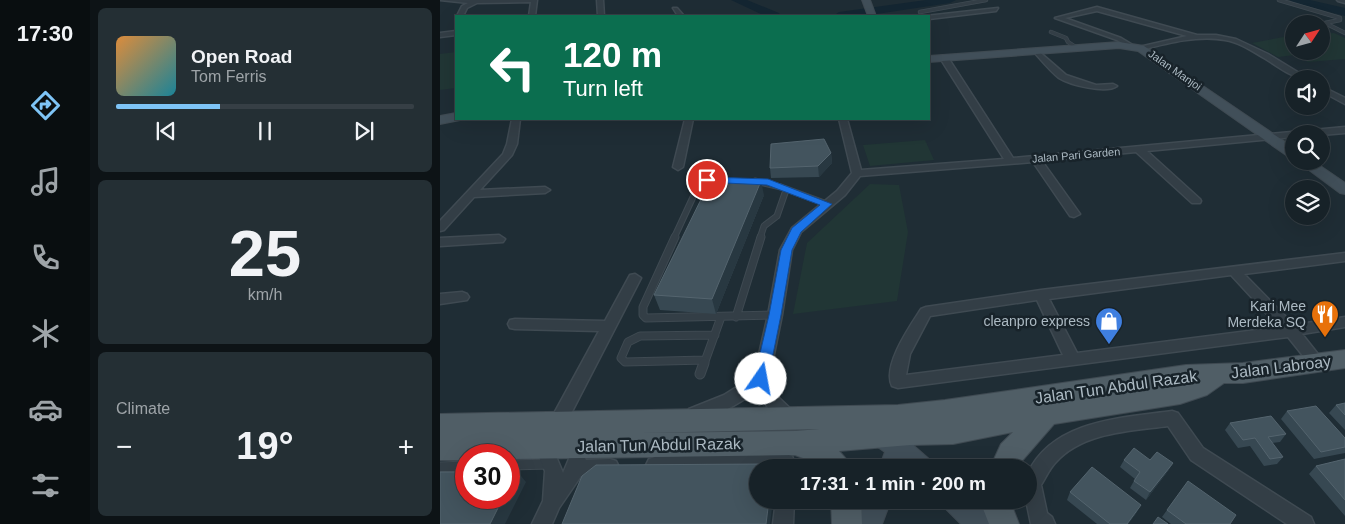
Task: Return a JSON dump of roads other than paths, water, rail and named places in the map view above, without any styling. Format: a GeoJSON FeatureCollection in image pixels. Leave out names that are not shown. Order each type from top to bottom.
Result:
{"type":"FeatureCollection","features":[{"type":"Feature","properties":{"kind":"main road","name":"Jalan Labroay"},"geometry":{"type":"LineString","coordinates":[[1217,375],[1345,359]]}},
{"type":"Feature","properties":{"kind":"main road","name":"Jalan Tun Abdul Razak"},"geometry":{"type":"LineString","coordinates":[[440,426],[565,445],[674,422],[791,443],[898,416],[945,411],[1186,375],[1217,375]]}},
{"type":"Feature","properties":{"kind":"main road","name":"Jalan Tun Abdul Razak"},"geometry":{"type":"LineString","coordinates":[[440,448],[791,443],[895,446],[953,432],[1047,414],[1180,394],[1198,388],[1217,375]]}},
{"type":"Feature","properties":{"kind":"main road"},"geometry":{"type":"LineString","coordinates":[[1008,459],[1011,453],[1047,414]]}},
{"type":"Feature","properties":{"kind":"main road"},"geometry":{"type":"LineString","coordinates":[[791,443],[821,452],[828,459]]}},
{"type":"Feature","properties":{"kind":"main road"},"geometry":{"type":"LineString","coordinates":[[846,509],[847,524]]}},
{"type":"Feature","properties":{"kind":"main road"},"geometry":{"type":"LineString","coordinates":[[998,509],[1004,524]]}},
{"type":"Feature","properties":{"kind":"street"},"geometry":{"type":"LineString","coordinates":[[442,0],[535,1],[532,15]]}},
{"type":"Feature","properties":{"kind":"street"},"geometry":{"type":"LineString","coordinates":[[600,0],[601,15]]}},
{"type":"Feature","properties":{"kind":"street"},"geometry":{"type":"LineString","coordinates":[[1340,0],[1345,1]]}},
{"type":"Feature","properties":{"kind":"street"},"geometry":{"type":"LineString","coordinates":[[460,15],[464,7],[476,1]]}},
{"type":"Feature","properties":{"kind":"street"},"geometry":{"type":"LineString","coordinates":[[866,1],[872,15]]}},
{"type":"Feature","properties":{"kind":"street"},"geometry":{"type":"LineString","coordinates":[[675,9],[680,15]]}},
{"type":"Feature","properties":{"kind":"street"},"geometry":{"type":"LineString","coordinates":[[930,17],[996,9]]}},
{"type":"Feature","properties":{"kind":"street"},"geometry":{"type":"LineString","coordinates":[[1135,46],[1058,18],[1096,10],[1109,11],[1199,38]]}},
{"type":"Feature","properties":{"kind":"street"},"geometry":{"type":"LineString","coordinates":[[440,35],[455,31]]}},
{"type":"Feature","properties":{"kind":"street"},"geometry":{"type":"LineString","coordinates":[[930,57],[944,58],[1077,48],[1135,46],[1214,37],[1234,41],[1288,70]]}},
{"type":"Feature","properties":{"kind":"street","name":"Jalan Manjoi"},"geometry":{"type":"LineString","coordinates":[[1135,46],[1285,148]]}},
{"type":"Feature","properties":{"kind":"street"},"geometry":{"type":"LineString","coordinates":[[930,57],[1036,51],[1063,77],[1096,88],[1113,86]]}},
{"type":"Feature","properties":{"kind":"street"},"geometry":{"type":"LineString","coordinates":[[944,58],[1010,161]]}},
{"type":"Feature","properties":{"kind":"street"},"geometry":{"type":"LineString","coordinates":[[1330,93],[1345,101]]}},
{"type":"Feature","properties":{"kind":"street"},"geometry":{"type":"LineString","coordinates":[[440,120],[455,117]]}},
{"type":"Feature","properties":{"kind":"street"},"geometry":{"type":"LineString","coordinates":[[440,228],[445,218],[472,194],[507,155],[512,144],[516,120]]}},
{"type":"Feature","properties":{"kind":"street"},"geometry":{"type":"LineString","coordinates":[[678,168],[689,120]]}},
{"type":"Feature","properties":{"kind":"street"},"geometry":{"type":"LineString","coordinates":[[565,445],[629,466],[786,462],[791,443],[761,379],[775,315],[786,250],[796,230],[841,193],[857,173],[843,120]]}},
{"type":"Feature","properties":{"kind":"street"},"geometry":{"type":"LineString","coordinates":[[1330,131],[1345,130]]}},
{"type":"Feature","properties":{"kind":"street","name":"Jalan Pari Garden"},"geometry":{"type":"LineString","coordinates":[[857,173],[1036,159],[1285,135]]}},
{"type":"Feature","properties":{"kind":"street"},"geometry":{"type":"LineString","coordinates":[[1139,149],[1196,201]]}},
{"type":"Feature","properties":{"kind":"street"},"geometry":{"type":"LineString","coordinates":[[1036,159],[1074,214]]}},
{"type":"Feature","properties":{"kind":"street"},"geometry":{"type":"LineString","coordinates":[[1317,170],[1345,190]]}},
{"type":"Feature","properties":{"kind":"street"},"geometry":{"type":"LineString","coordinates":[[472,194],[545,190]]}},
{"type":"Feature","properties":{"kind":"street"},"geometry":{"type":"LineString","coordinates":[[440,242],[499,239]]}},
{"type":"Feature","properties":{"kind":"street"},"geometry":{"type":"LineString","coordinates":[[1345,257],[1040,295],[926,312],[907,346],[897,372],[898,382],[1292,331],[1345,322]]}},
{"type":"Feature","properties":{"kind":"street"},"geometry":{"type":"LineString","coordinates":[[1235,272],[1292,331],[1318,363]]}},
{"type":"Feature","properties":{"kind":"street"},"geometry":{"type":"LineString","coordinates":[[542,524],[552,502],[565,445],[609,326],[635,278]]}},
{"type":"Feature","properties":{"kind":"street"},"geometry":{"type":"LineString","coordinates":[[1040,295],[1073,360]]}},
{"type":"Feature","properties":{"kind":"street"},"geometry":{"type":"LineString","coordinates":[[440,298],[462,297]]}},
{"type":"Feature","properties":{"kind":"street"},"geometry":{"type":"LineString","coordinates":[[514,324],[609,326]]}},
{"type":"Feature","properties":{"kind":"street"},"geometry":{"type":"LineString","coordinates":[[674,422],[724,403],[746,391],[761,379]]}},
{"type":"Feature","properties":{"kind":"street"},"geometry":{"type":"LineString","coordinates":[[1172,418],[1180,394]]}},
{"type":"Feature","properties":{"kind":"street"},"geometry":{"type":"LineString","coordinates":[[910,459],[895,446],[945,411]]}},
{"type":"Feature","properties":{"kind":"street"},"geometry":{"type":"LineString","coordinates":[[1045,524],[1038,518],[1032,483],[1050,456],[1072,440],[1098,431],[1172,418]]}},
{"type":"Feature","properties":{"kind":"street"},"geometry":{"type":"LineString","coordinates":[[1172,418],[1197,454],[1304,524]]}},
{"type":"Feature","properties":{"kind":"street"},"geometry":{"type":"LineString","coordinates":[[783,524],[784,509]]}},
{"type":"Feature","properties":{"kind":"street"},"geometry":{"type":"LineString","coordinates":[[868,524],[874,509]]}},
{"type":"Feature","properties":{"kind":"street"},"geometry":{"type":"LineString","coordinates":[[964,509],[980,524]]}},
{"type":"Feature","properties":{"kind":"lane"},"geometry":{"type":"LineString","coordinates":[[920,12],[986,0]]}},
{"type":"Feature","properties":{"kind":"lane"},"geometry":{"type":"LineString","coordinates":[[1278,0],[1345,19]]}},
{"type":"Feature","properties":{"kind":"lane"},"geometry":{"type":"LineString","coordinates":[[1340,18],[1340,20],[1325,24],[1345,33]]}},
{"type":"Feature","properties":{"kind":"lane"},"geometry":{"type":"LineString","coordinates":[[1050,32],[1066,38],[1068,42],[1077,48]]}},
{"type":"Feature","properties":{"kind":"lane"},"geometry":{"type":"LineString","coordinates":[[725,181],[705,180],[700,182],[643,307],[643,315],[646,318],[654,319],[775,315]]}},
{"type":"Feature","properties":{"kind":"lane"},"geometry":{"type":"LineString","coordinates":[[751,181],[774,183],[786,190],[827,204]]}},
{"type":"Feature","properties":{"kind":"lane"},"geometry":{"type":"LineString","coordinates":[[736,317],[764,226],[776,216],[786,190]]}},
{"type":"Feature","properties":{"kind":"lane"},"geometry":{"type":"LineString","coordinates":[[700,374],[721,317]]}},
{"type":"Feature","properties":{"kind":"lane"},"geometry":{"type":"LineString","coordinates":[[705,360],[625,362],[621,358],[628,342],[640,336],[715,335]]}},
{"type":"Feature","properties":{"kind":"lane"},"geometry":{"type":"LineString","coordinates":[[520,461],[565,445]]}},
{"type":"Feature","properties":{"kind":"lane"},"geometry":{"type":"LineString","coordinates":[[440,467],[455,466]]}},
{"type":"Feature","properties":{"kind":"waterway"},"geometry":{"type":"LineString","coordinates":[[737,0],[773,15]]}},
{"type":"Feature","properties":{"kind":"waterway"},"geometry":{"type":"LineString","coordinates":[[846,15],[950,0]]}},
{"type":"Feature","properties":{"kind":"waterway"},"geometry":{"type":"LineString","coordinates":[[1296,0],[1345,12]]}},
{"type":"Feature","properties":{"kind":"place","name":"Kari Mee Merdeka SQ"},"geometry":{"type":"Point","coordinates":[1325,338]}},
{"type":"Feature","properties":{"kind":"place","name":"cleanpro express"},"geometry":{"type":"Point","coordinates":[1109,345]}}]}
